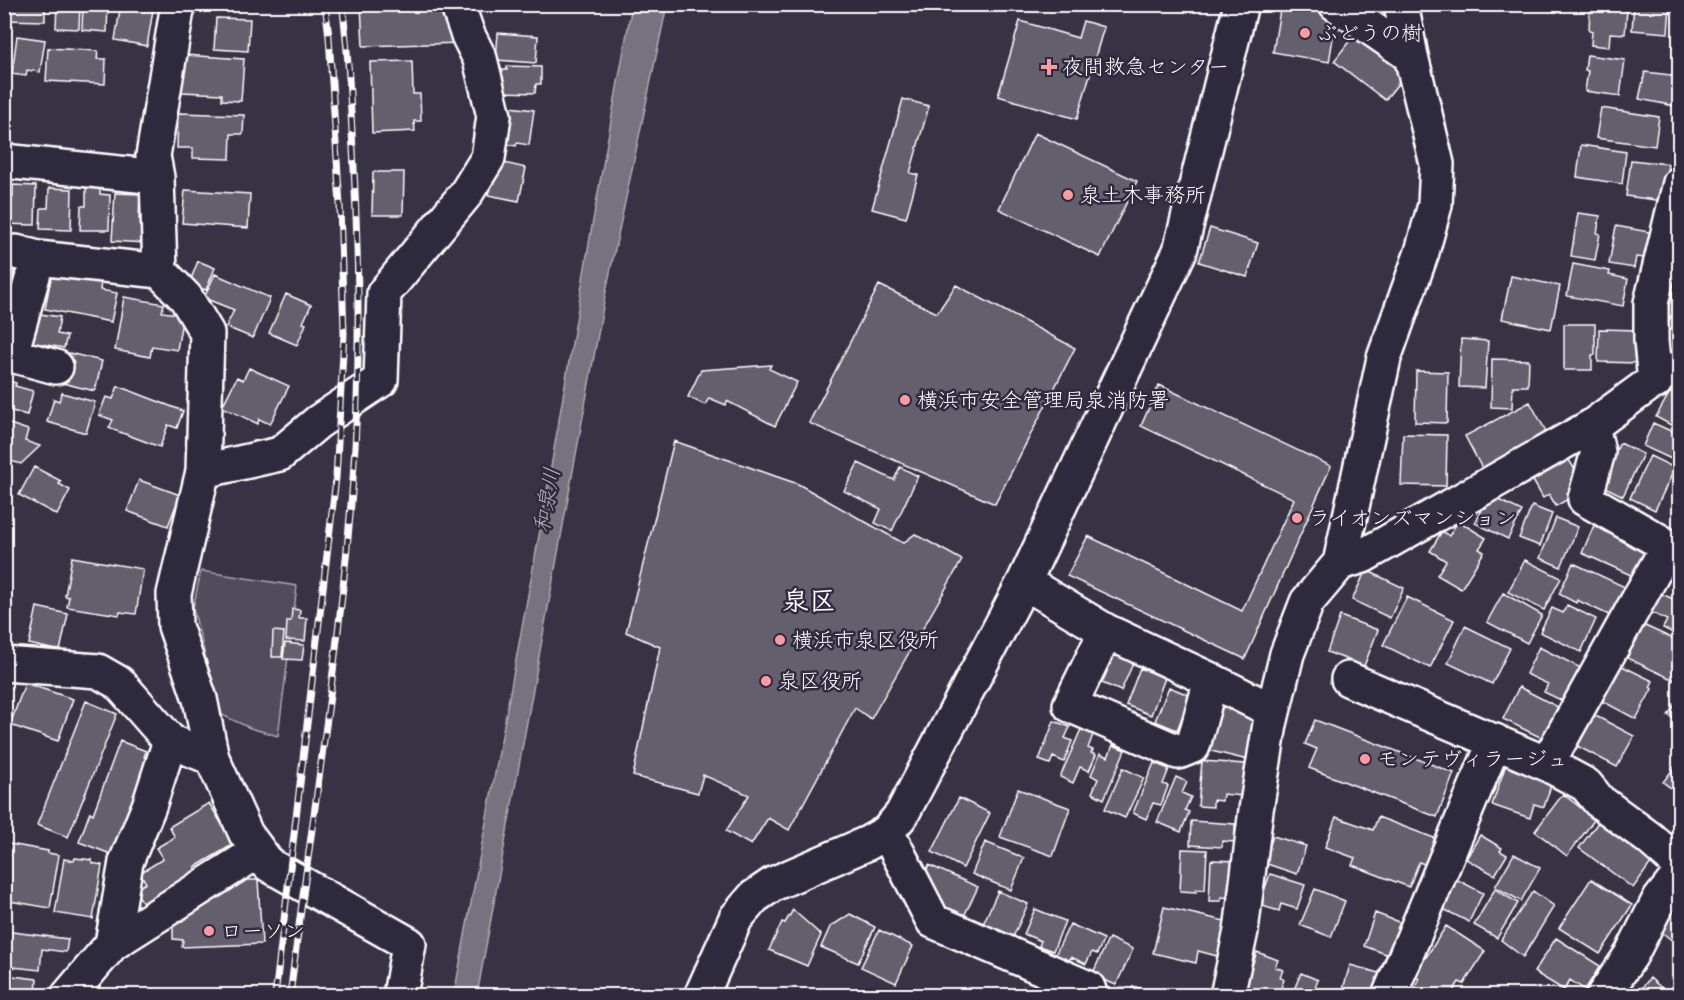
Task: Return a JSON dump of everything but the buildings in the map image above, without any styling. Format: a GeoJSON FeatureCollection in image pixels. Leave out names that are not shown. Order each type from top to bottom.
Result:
{"type":"FeatureCollection","features":[{"type":"Feature","properties":{"kind":"street"},"geometry":{"type":"LineString","coordinates":[[160,271],[157,177],[153,156],[178,4]]}},
{"type":"Feature","properties":{"kind":"street"},"geometry":{"type":"LineString","coordinates":[[202,471],[280,454],[318,422],[381,380],[384,293],[465,195],[488,158],[494,116],[480,59],[457,4]]}},
{"type":"Feature","properties":{"kind":"street"},"geometry":{"type":"LineString","coordinates":[[700,996],[736,918],[754,897],[773,884],[868,843],[887,832],[902,814],[1024,582],[1180,251],[1241,4]]}},
{"type":"Feature","properties":{"kind":"street"},"geometry":{"type":"LineString","coordinates":[[1336,4],[1411,56]]}},
{"type":"Feature","properties":{"kind":"street"},"geometry":{"type":"LineString","coordinates":[[1227,996],[1241,931],[1256,810],[1273,711],[1287,654],[1307,602],[1340,563],[1384,358],[1422,252],[1435,205],[1437,164],[1401,4]]}},
{"type":"Feature","properties":{"kind":"street"},"geometry":{"type":"LineString","coordinates":[[4,161],[157,177]]}},
{"type":"Feature","properties":{"kind":"street"},"geometry":{"type":"LineString","coordinates":[[1340,563],[1363,556],[1592,426],[1667,375],[1651,341],[1651,303],[1670,274],[1680,183]]}},
{"type":"Feature","properties":{"kind":"street"},"geometry":{"type":"LineString","coordinates":[[56,367],[8,354],[27,255],[160,271],[186,298],[207,333],[202,471],[174,594],[175,626],[200,699],[212,758],[246,834],[257,852],[269,865],[409,944],[400,996]]}},
{"type":"Feature","properties":{"kind":"street"},"geometry":{"type":"LineString","coordinates":[[1548,764],[1668,546],[1585,499],[1598,452],[1592,426]]}},
{"type":"Feature","properties":{"kind":"street"},"geometry":{"type":"LineString","coordinates":[[1024,582],[1106,631],[1273,711]]}},
{"type":"Feature","properties":{"kind":"street"},"geometry":{"type":"LineString","coordinates":[[1106,631],[1070,705],[1178,752],[1193,746],[1211,680]]}},
{"type":"Feature","properties":{"kind":"street"},"geometry":{"type":"LineString","coordinates":[[4,664],[98,671],[118,683],[170,741],[212,758]]}},
{"type":"Feature","properties":{"kind":"street"},"geometry":{"type":"LineString","coordinates":[[1348,679],[1548,764],[1586,786],[1599,801],[1649,838],[1680,865]]}},
{"type":"Feature","properties":{"kind":"street"},"geometry":{"type":"LineString","coordinates":[[112,944],[126,862],[149,806],[170,741]]}},
{"type":"Feature","properties":{"kind":"street"},"geometry":{"type":"LineString","coordinates":[[1389,996],[1495,741]]}},
{"type":"Feature","properties":{"kind":"street"},"geometry":{"type":"LineString","coordinates":[[887,832],[933,921],[1088,988],[1091,996]]}},
{"type":"Feature","properties":{"kind":"street"},"geometry":{"type":"LineString","coordinates":[[68,996],[112,944],[257,852]]}},
{"type":"Feature","properties":{"kind":"street"},"geometry":{"type":"LineString","coordinates":[[1604,996],[1631,955],[1658,902],[1680,874]]}},
{"type":"Feature","properties":{"kind":"shaded area"},"geometry":{"type":"Polygon","coordinates":[[[201,571],[297,586],[278,736],[250,728],[220,714],[193,608],[201,571]]]}},
{"type":"Feature","properties":{"kind":"water","name":"和泉川"},"geometry":{"type":"Polygon","coordinates":[[[632,5],[667,5],[605,296],[477,995],[454,995],[543,514],[632,5]]]}},
{"type":"Feature","properties":{"kind":"railway"},"geometry":{"type":"LineString","coordinates":[[275,996],[336,478],[344,334],[340,205],[325,4]]}},
{"type":"Feature","properties":{"kind":"railway"},"geometry":{"type":"LineString","coordinates":[[290,996],[341,608],[356,438],[357,232],[349,76],[342,4]]}},
{"type":"Feature","properties":{"kind":"place","name":"ぶどうの樹"},"geometry":{"type":"Point","coordinates":[1305,33]}},
{"type":"Feature","properties":{"kind":"place","name":"夜間救急センター"},"geometry":{"type":"Point","coordinates":[1049,67]}},
{"type":"Feature","properties":{"kind":"place","name":"泉土木事務所"},"geometry":{"type":"Point","coordinates":[1068,195]}},
{"type":"Feature","properties":{"kind":"place","name":"横浜市安全管理局泉消防署"},"geometry":{"type":"Point","coordinates":[905,400]}},
{"type":"Feature","properties":{"kind":"place","name":"ライオンズマンション"},"geometry":{"type":"Point","coordinates":[1297,518]}},
{"type":"Feature","properties":{"kind":"place","name":"横浜市泉区役所"},"geometry":{"type":"Point","coordinates":[780,640]}},
{"type":"Feature","properties":{"kind":"place","name":"泉区役所"},"geometry":{"type":"Point","coordinates":[766,681]}},
{"type":"Feature","properties":{"kind":"place","name":"モンテヴィラージュ"},"geometry":{"type":"Point","coordinates":[1365,759]}},
{"type":"Feature","properties":{"kind":"place","name":"ローソン"},"geometry":{"type":"Point","coordinates":[209,931]}},
{"type":"Feature","properties":{"kind":"district","name":"泉区"},"geometry":{"type":"Point","coordinates":[809,601]}}]}
